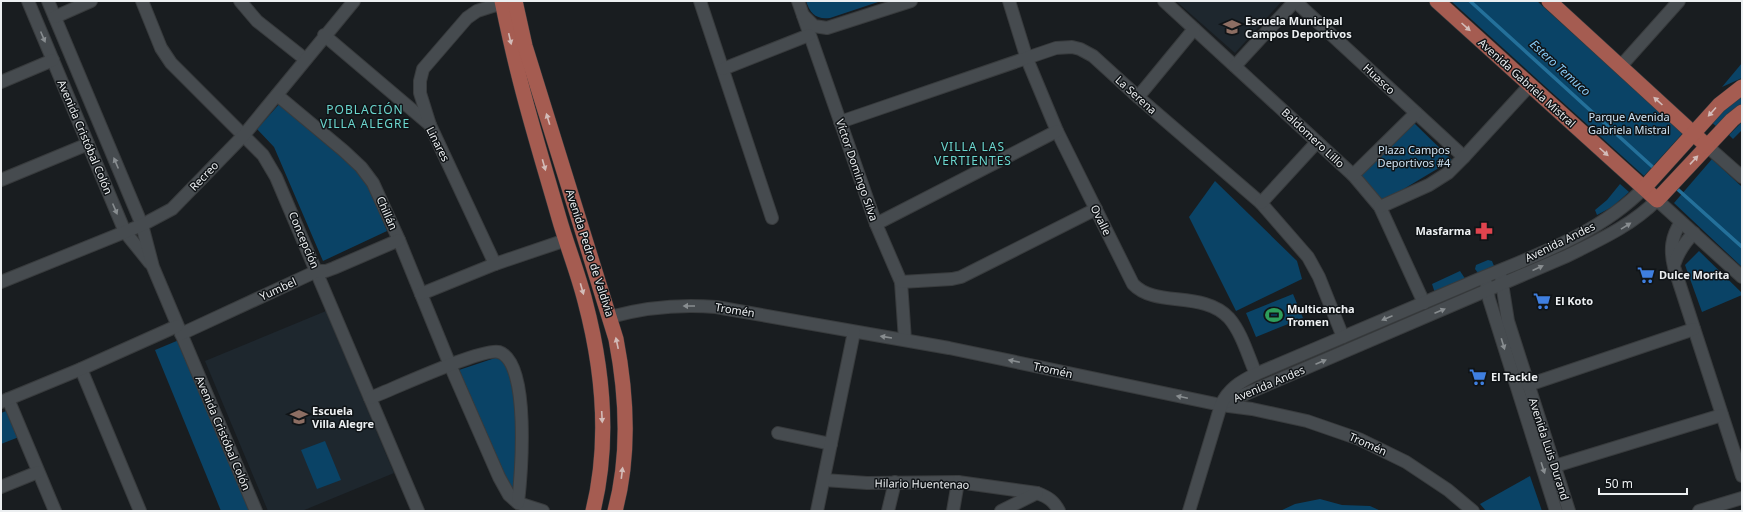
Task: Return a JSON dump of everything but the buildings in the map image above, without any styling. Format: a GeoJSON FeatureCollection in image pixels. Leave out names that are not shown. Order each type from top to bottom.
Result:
{"type":"FeatureCollection","features":[{"type":"Feature","properties":{"kind":"main road","name":"Avenida Gabriela Mistral"},"geometry":{"type":"LineString","coordinates":[[1437,1],[1530,85],[1661,196]]}},
{"type":"Feature","properties":{"kind":"main road","name":"Avenida Pedro de Valdivia"},"geometry":{"type":"LineString","coordinates":[[506,2],[518,72],[585,301],[598,362],[603,443],[599,483],[593,511]]}},
{"type":"Feature","properties":{"kind":"main road","name":"Avenida Pedro de Valdivia"},"geometry":{"type":"LineString","coordinates":[[506,2],[525,46],[610,316],[621,362],[625,409],[624,456],[615,511]]}},
{"type":"Feature","properties":{"kind":"main road"},"geometry":{"type":"LineString","coordinates":[[1554,3],[1620,67],[1707,146]]}},
{"type":"Feature","properties":{"kind":"main road","name":"Avenida Andes"},"geometry":{"type":"LineString","coordinates":[[1647,184],[1718,105],[1742,87]]}},
{"type":"Feature","properties":{"kind":"main road","name":"Avenida Andes"},"geometry":{"type":"LineString","coordinates":[[1661,196],[1732,120],[1742,112]]}},
{"type":"Feature","properties":{"kind":"main road"},"geometry":{"type":"LineString","coordinates":[[598,362],[599,337],[602,325],[610,316]]}},
{"type":"Feature","properties":{"kind":"street","name":"Avenida Cristóbal Colón"},"geometry":{"type":"LineString","coordinates":[[28,1],[125,232],[153,268]]}},
{"type":"Feature","properties":{"kind":"street","name":"Avenida Cristóbal Colón"},"geometry":{"type":"LineString","coordinates":[[48,1],[142,225],[153,268],[256,511]]}},
{"type":"Feature","properties":{"kind":"street"},"geometry":{"type":"LineString","coordinates":[[55,17],[91,1]]}},
{"type":"Feature","properties":{"kind":"street","name":"Concepción"},"geometry":{"type":"LineString","coordinates":[[142,1],[161,48],[171,64],[262,155],[276,177],[317,270],[418,511]]}},
{"type":"Feature","properties":{"kind":"street"},"geometry":{"type":"LineString","coordinates":[[240,1],[258,21],[305,59]]}},
{"type":"Feature","properties":{"kind":"street","name":"Recreo"},"geometry":{"type":"LineString","coordinates":[[1,282],[142,225],[172,209],[243,136],[354,1]]}},
{"type":"Feature","properties":{"kind":"street"},"geometry":{"type":"LineString","coordinates":[[700,1],[772,218]]}},
{"type":"Feature","properties":{"kind":"street","name":"Víctor Domingo Silva"},"geometry":{"type":"LineString","coordinates":[[798,1],[876,224],[901,282],[905,340]]}},
{"type":"Feature","properties":{"kind":"street"},"geometry":{"type":"LineString","coordinates":[[803,15],[814,26],[827,28],[911,1]]}},
{"type":"Feature","properties":{"kind":"street","name":"Ovalle"},"geometry":{"type":"LineString","coordinates":[[1009,1],[1027,59],[1057,131],[1130,279],[1137,288],[1146,293],[1207,304],[1223,313],[1235,327],[1256,374]]}},
{"type":"Feature","properties":{"kind":"street","name":"Baldomero Lillo"},"geometry":{"type":"LineString","coordinates":[[1164,1],[1353,175],[1380,207],[1424,303]]}},
{"type":"Feature","properties":{"kind":"street"},"geometry":{"type":"LineString","coordinates":[[1235,66],[1295,1]]}},
{"type":"Feature","properties":{"kind":"street","name":"Huasco"},"geometry":{"type":"LineString","coordinates":[[1295,1],[1464,158]]}},
{"type":"Feature","properties":{"kind":"street"},"geometry":{"type":"LineString","coordinates":[[1620,67],[1679,1]]}},
{"type":"Feature","properties":{"kind":"street"},"geometry":{"type":"LineString","coordinates":[[430,125],[420,93],[420,81],[423,69],[467,18],[477,11],[506,2]]}},
{"type":"Feature","properties":{"kind":"street"},"geometry":{"type":"LineString","coordinates":[[1138,97],[1194,29]]}},
{"type":"Feature","properties":{"kind":"street"},"geometry":{"type":"LineString","coordinates":[[722,69],[809,35]]}},
{"type":"Feature","properties":{"kind":"street","name":"Linares"},"geometry":{"type":"LineString","coordinates":[[324,36],[430,125],[495,264]]}},
{"type":"Feature","properties":{"kind":"street","name":"La Serena"},"geometry":{"type":"LineString","coordinates":[[840,122],[1056,48],[1064,47],[1080,49],[1093,56],[1138,97],[1261,203],[1308,257],[1319,277],[1343,337]]}},
{"type":"Feature","properties":{"kind":"street"},"geometry":{"type":"LineString","coordinates":[[1,82],[53,60]]}},
{"type":"Feature","properties":{"kind":"street"},"geometry":{"type":"LineString","coordinates":[[1380,207],[1439,180],[1464,158],[1530,85]]}},
{"type":"Feature","properties":{"kind":"street","name":"Chillán"},"geometry":{"type":"LineString","coordinates":[[277,95],[361,167],[373,183],[399,240],[450,365],[499,477],[509,495],[518,503]]}},
{"type":"Feature","properties":{"kind":"street"},"geometry":{"type":"LineString","coordinates":[[1353,175],[1416,114]]}},
{"type":"Feature","properties":{"kind":"street"},"geometry":{"type":"LineString","coordinates":[[876,224],[1057,131]]}},
{"type":"Feature","properties":{"kind":"street"},"geometry":{"type":"LineString","coordinates":[[1261,203],[1317,142]]}},
{"type":"Feature","properties":{"kind":"street"},"geometry":{"type":"LineString","coordinates":[[1,180],[88,144]]}},
{"type":"Feature","properties":{"kind":"street"},"geometry":{"type":"LineString","coordinates":[[1707,146],[1742,177]]}},
{"type":"Feature","properties":{"kind":"street","name":"Avenida Andes"},"geometry":{"type":"LineString","coordinates":[[1220,405],[1225,396],[1238,384],[1256,374],[1424,303],[1588,230],[1620,209],[1647,184]]}},
{"type":"Feature","properties":{"kind":"street","name":"Avenida Andes"},"geometry":{"type":"LineString","coordinates":[[1220,405],[1567,256],[1632,222],[1661,196]]}},
{"type":"Feature","properties":{"kind":"street","name":"Avenida Gabriela Mistral"},"geometry":{"type":"LineString","coordinates":[[1661,196],[1681,222],[1742,278]]}},
{"type":"Feature","properties":{"kind":"street"},"geometry":{"type":"LineString","coordinates":[[901,282],[961,277],[1096,209]]}},
{"type":"Feature","properties":{"kind":"street"},"geometry":{"type":"LineString","coordinates":[[1681,222],[1675,232],[1671,244],[1671,255],[1742,476]]}},
{"type":"Feature","properties":{"kind":"street"},"geometry":{"type":"LineString","coordinates":[[1674,267],[1681,249],[1694,233]]}},
{"type":"Feature","properties":{"kind":"street","name":"Yumbel"},"geometry":{"type":"LineString","coordinates":[[4,400],[179,330],[317,270],[326,271],[399,240]]}},
{"type":"Feature","properties":{"kind":"street"},"geometry":{"type":"LineString","coordinates":[[421,294],[495,264],[566,240]]}},
{"type":"Feature","properties":{"kind":"street","name":"Avenida Luis Durand"},"geometry":{"type":"LineString","coordinates":[[1492,273],[1502,284],[1508,321],[1569,511]]}},
{"type":"Feature","properties":{"kind":"street","name":"Avenida Luis Durand"},"geometry":{"type":"LineString","coordinates":[[1492,273],[1487,291],[1556,511]]}},
{"type":"Feature","properties":{"kind":"street","name":"Tromén"},"geometry":{"type":"LineString","coordinates":[[610,316],[645,309],[698,306],[734,310],[957,349],[1220,405],[1252,409],[1286,416],[1359,439],[1395,456],[1428,476],[1473,511]]}},
{"type":"Feature","properties":{"kind":"street"},"geometry":{"type":"LineString","coordinates":[[1528,385],[1694,329]]}},
{"type":"Feature","properties":{"kind":"street"},"geometry":{"type":"LineString","coordinates":[[817,511],[854,332]]}},
{"type":"Feature","properties":{"kind":"street"},"geometry":{"type":"LineString","coordinates":[[370,398],[481,354],[497,351],[505,355],[511,362],[518,384],[522,409],[522,454],[518,503],[543,511]]}},
{"type":"Feature","properties":{"kind":"street"},"geometry":{"type":"LineString","coordinates":[[81,368],[140,511]]}},
{"type":"Feature","properties":{"kind":"street"},"geometry":{"type":"LineString","coordinates":[[4,400],[55,511]]}},
{"type":"Feature","properties":{"kind":"street"},"geometry":{"type":"LineString","coordinates":[[1189,511],[1220,405]]}},
{"type":"Feature","properties":{"kind":"street"},"geometry":{"type":"LineString","coordinates":[[1555,466],[1722,415]]}},
{"type":"Feature","properties":{"kind":"street"},"geometry":{"type":"LineString","coordinates":[[778,433],[831,444]]}},
{"type":"Feature","properties":{"kind":"street"},"geometry":{"type":"LineString","coordinates":[[1,487],[38,472]]}},
{"type":"Feature","properties":{"kind":"street","name":"Hilario Huentenao"},"geometry":{"type":"LineString","coordinates":[[824,480],[867,483],[958,482],[1037,493],[1049,497],[1059,511]]}},
{"type":"Feature","properties":{"kind":"street"},"geometry":{"type":"LineString","coordinates":[[888,511],[895,482]]}},
{"type":"Feature","properties":{"kind":"street"},"geometry":{"type":"LineString","coordinates":[[953,511],[958,482]]}},
{"type":"Feature","properties":{"kind":"street"},"geometry":{"type":"LineString","coordinates":[[1001,511],[1037,493]]}},
{"type":"Feature","properties":{"kind":"street"},"geometry":{"type":"LineString","coordinates":[[1698,511],[1742,498]]}},
{"type":"Feature","properties":{"kind":"shaded area","name":"Escuela Municipal Campos Deportivos"},"geometry":{"type":"Polygon","coordinates":[[[1176,1],[1282,1],[1235,53],[1176,1]]]}},
{"type":"Feature","properties":{"kind":"shaded area","name":"Escuela Villa Alegre"},"geometry":{"type":"Polygon","coordinates":[[[326,311],[394,473],[302,511],[268,511],[205,361],[326,311]]]}},
{"type":"Feature","properties":{"kind":"green space"},"geometry":{"type":"Polygon","coordinates":[[[806,1],[881,1],[830,18],[821,18],[814,15],[809,9],[806,1]]]}},
{"type":"Feature","properties":{"kind":"green space","name":"Parque Avenida Gabriela Mistral"},"geometry":{"type":"Polygon","coordinates":[[[1451,1],[1537,1],[1683,133],[1644,176],[1451,1]]]}},
{"type":"Feature","properties":{"kind":"green space"},"geometry":{"type":"Polygon","coordinates":[[[1742,63],[1742,78],[1722,87],[1742,63]]]}},
{"type":"Feature","properties":{"kind":"green space"},"geometry":{"type":"Polygon","coordinates":[[[1742,94],[1742,105],[1717,127],[1710,121],[1742,94]]]}},
{"type":"Feature","properties":{"kind":"green space"},"geometry":{"type":"Polygon","coordinates":[[[282,101],[363,173],[387,231],[323,261],[274,147],[257,129],[282,101]]]}},
{"type":"Feature","properties":{"kind":"green space"},"geometry":{"type":"Polygon","coordinates":[[[1742,122],[1742,130],[1733,139],[1729,135],[1742,122]]]}},
{"type":"Feature","properties":{"kind":"green space","name":"Plaza Campos Deportivos #4"},"geometry":{"type":"Polygon","coordinates":[[[1414,123],[1452,160],[1382,202],[1358,177],[1414,123]]]}},
{"type":"Feature","properties":{"kind":"green space"},"geometry":{"type":"Polygon","coordinates":[[[1712,159],[1742,187],[1742,267],[1674,203],[1712,159]]]}},
{"type":"Feature","properties":{"kind":"green space"},"geometry":{"type":"Polygon","coordinates":[[[1215,181],[1297,261],[1302,279],[1236,311],[1189,217],[1215,181]]]}},
{"type":"Feature","properties":{"kind":"green space"},"geometry":{"type":"Polygon","coordinates":[[[1620,184],[1629,192],[1612,207],[1597,215],[1595,210],[1607,200],[1620,184]]]}},
{"type":"Feature","properties":{"kind":"green space"},"geometry":{"type":"Polygon","coordinates":[[[1699,251],[1742,293],[1742,295],[1702,312],[1685,265],[1699,251]]]}},
{"type":"Feature","properties":{"kind":"green space"},"geometry":{"type":"Polygon","coordinates":[[[1488,260],[1492,261],[1494,266],[1478,273],[1475,269],[1476,265],[1488,260]]]}},
{"type":"Feature","properties":{"kind":"green space"},"geometry":{"type":"Polygon","coordinates":[[[1460,271],[1466,280],[1435,293],[1432,284],[1460,271]]]}},
{"type":"Feature","properties":{"kind":"green space","name":"Multicancha Tromen"},"geometry":{"type":"Polygon","coordinates":[[[1293,294],[1303,318],[1256,337],[1246,313],[1293,294]]]}},
{"type":"Feature","properties":{"kind":"green space"},"geometry":{"type":"Polygon","coordinates":[[[179,340],[250,511],[221,511],[155,350],[179,340]]]}},
{"type":"Feature","properties":{"kind":"green space"},"geometry":{"type":"Polygon","coordinates":[[[498,357],[506,360],[516,401],[517,488],[514,491],[511,490],[459,370],[498,357]]]}},
{"type":"Feature","properties":{"kind":"green space"},"geometry":{"type":"Polygon","coordinates":[[[9,410],[19,437],[1,444],[1,413],[9,410]]]}},
{"type":"Feature","properties":{"kind":"green space"},"geometry":{"type":"Polygon","coordinates":[[[325,441],[341,480],[317,489],[301,450],[325,441]]]}},
{"type":"Feature","properties":{"kind":"green space"},"geometry":{"type":"Polygon","coordinates":[[[1530,476],[1542,511],[1486,511],[1480,504],[1530,476]]]}},
{"type":"Feature","properties":{"kind":"green space"},"geometry":{"type":"Polygon","coordinates":[[[1320,499],[1342,505],[1370,506],[1381,511],[1280,511],[1295,504],[1320,499]]]}},
{"type":"Feature","properties":{"kind":"waterway","name":"Estero Temuco"},"geometry":{"type":"LineString","coordinates":[[1470,1],[1656,170]]}},
{"type":"Feature","properties":{"kind":"waterway","name":"Estero Temuco"},"geometry":{"type":"LineString","coordinates":[[1674,186],[1742,247]]}},
{"type":"Feature","properties":{"kind":"place","name":"Escuela Municipal Campos Deportivos"},"geometry":{"type":"Point","coordinates":[1232,27]}},
{"type":"Feature","properties":{"kind":"place","name":"Masfarma"},"geometry":{"type":"Point","coordinates":[1484,231]}},
{"type":"Feature","properties":{"kind":"place","name":"Dulce Morita"},"geometry":{"type":"Point","coordinates":[1646,275]}},
{"type":"Feature","properties":{"kind":"place","name":"El Koto"},"geometry":{"type":"Point","coordinates":[1542,301]}},
{"type":"Feature","properties":{"kind":"place","name":"Multicancha Tromen"},"geometry":{"type":"Point","coordinates":[1274,315]}},
{"type":"Feature","properties":{"kind":"place","name":"El Tackle"},"geometry":{"type":"Point","coordinates":[1478,377]}},
{"type":"Feature","properties":{"kind":"place","name":"Escuela Villa Alegre"},"geometry":{"type":"Point","coordinates":[299,417]}},
{"type":"Feature","properties":{"kind":"district","name":"POBLACIÓN VILLA ALEGRE"},"geometry":{"type":"Point","coordinates":[365,117]}},
{"type":"Feature","properties":{"kind":"district","name":"VILLA LAS VERTIENTES"},"geometry":{"type":"Point","coordinates":[973,154]}}]}
